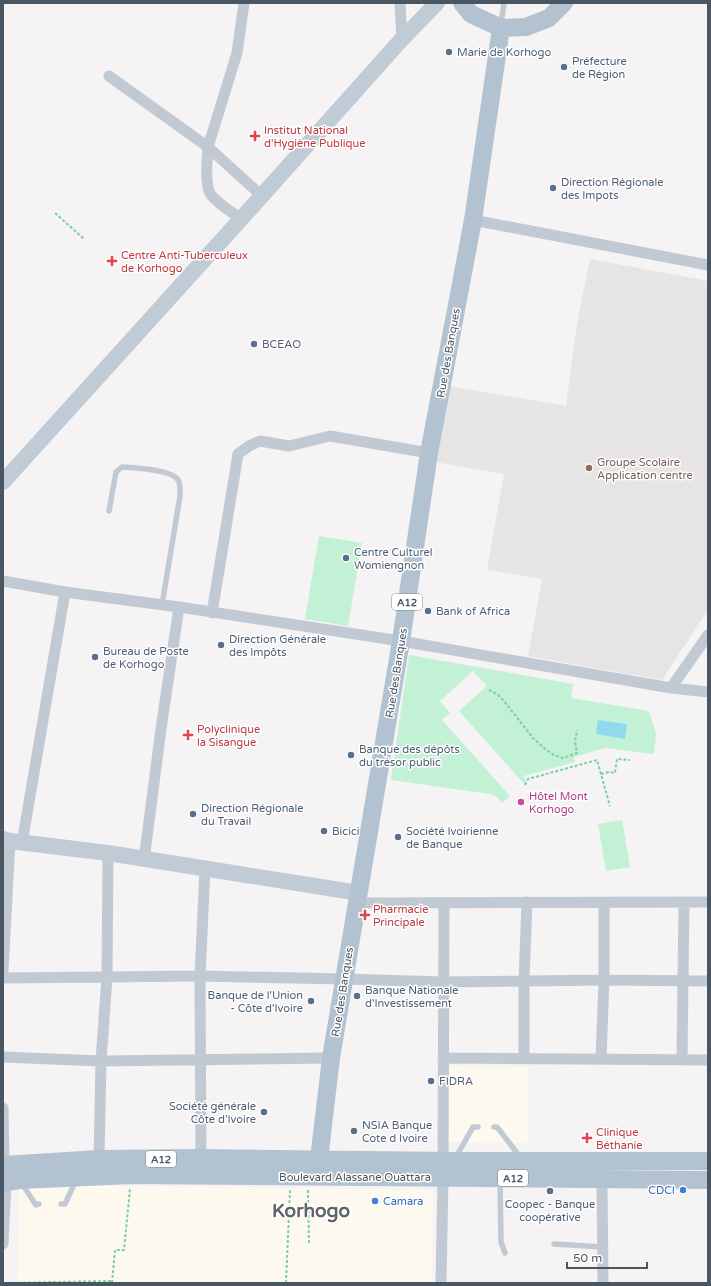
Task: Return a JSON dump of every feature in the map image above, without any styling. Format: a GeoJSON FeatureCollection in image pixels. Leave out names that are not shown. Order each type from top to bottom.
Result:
{"type":"FeatureCollection","features":[{"type":"Feature","properties":{"kind":"main road"},"geometry":{"type":"LineString","coordinates":[[462,3],[471,14],[501,28],[526,27],[549,18],[564,3]]}},
{"type":"Feature","properties":{"kind":"main road","name":"Rue des Banques"},"geometry":{"type":"LineString","coordinates":[[309,1173],[331,1058],[401,642],[429,453],[472,220],[501,28]]}},
{"type":"Feature","properties":{"kind":"main road","name":"Boulevard Alassane Ouattara"},"geometry":{"type":"LineString","coordinates":[[3,1164],[201,1167],[309,1173],[523,1162],[708,1161]]}},
{"type":"Feature","properties":{"kind":"main road","name":"Boulevard Alassane Ouattara"},"geometry":{"type":"LineString","coordinates":[[10,1182],[78,1178],[108,1165],[132,1175],[201,1167],[309,1173]]}},
{"type":"Feature","properties":{"kind":"main road","name":"Boulevard Alassane Ouattara"},"geometry":{"type":"LineString","coordinates":[[446,1167],[500,1178],[708,1180]]}},
{"type":"Feature","properties":{"kind":"street"},"geometry":{"type":"LineString","coordinates":[[241,219],[220,204],[209,192],[207,178],[208,147],[237,53],[244,3]]}},
{"type":"Feature","properties":{"kind":"street"},"geometry":{"type":"LineString","coordinates":[[400,3],[402,39]]}},
{"type":"Feature","properties":{"kind":"street"},"geometry":{"type":"LineString","coordinates":[[3,482],[402,39],[437,3]]}},
{"type":"Feature","properties":{"kind":"street"},"geometry":{"type":"LineString","coordinates":[[109,76],[208,147],[262,196]]}},
{"type":"Feature","properties":{"kind":"street"},"geometry":{"type":"LineString","coordinates":[[472,220],[708,265]]}},
{"type":"Feature","properties":{"kind":"street"},"geometry":{"type":"LineString","coordinates":[[212,612],[238,454],[249,446],[260,441],[289,446],[330,436],[429,453]]}},
{"type":"Feature","properties":{"kind":"street"},"geometry":{"type":"LineString","coordinates":[[3,581],[65,592],[212,612],[401,642],[671,688],[708,692]]}},
{"type":"Feature","properties":{"kind":"street"},"geometry":{"type":"LineString","coordinates":[[3,971],[12,841],[65,592]]}},
{"type":"Feature","properties":{"kind":"street"},"geometry":{"type":"LineString","coordinates":[[144,860],[179,608]]}},
{"type":"Feature","properties":{"kind":"street"},"geometry":{"type":"LineString","coordinates":[[671,688],[708,635]]}},
{"type":"Feature","properties":{"kind":"street"},"geometry":{"type":"LineString","coordinates":[[12,841],[108,853],[205,869],[357,898],[444,904],[527,902],[708,902]]}},
{"type":"Feature","properties":{"kind":"street"},"geometry":{"type":"LineString","coordinates":[[108,853],[107,978],[101,1061],[108,1165]]}},
{"type":"Feature","properties":{"kind":"street"},"geometry":{"type":"LineString","coordinates":[[201,1167],[200,976],[205,869]]}},
{"type":"Feature","properties":{"kind":"street"},"geometry":{"type":"LineString","coordinates":[[524,1059],[524,981],[527,902]]}},
{"type":"Feature","properties":{"kind":"street"},"geometry":{"type":"LineString","coordinates":[[601,1059],[604,980],[604,903]]}},
{"type":"Feature","properties":{"kind":"street"},"geometry":{"type":"LineString","coordinates":[[682,1059],[684,903]]}},
{"type":"Feature","properties":{"kind":"street"},"geometry":{"type":"LineString","coordinates":[[441,1283],[446,1167],[444,904]]}},
{"type":"Feature","properties":{"kind":"street"},"geometry":{"type":"LineString","coordinates":[[3,978],[200,976],[444,982],[604,980],[708,981]]}},
{"type":"Feature","properties":{"kind":"street"},"geometry":{"type":"LineString","coordinates":[[3,1057],[101,1061],[331,1058]]}},
{"type":"Feature","properties":{"kind":"street"},"geometry":{"type":"LineString","coordinates":[[444,1058],[708,1060]]}},
{"type":"Feature","properties":{"kind":"street"},"geometry":{"type":"LineString","coordinates":[[3,1108],[3,1164],[10,1182],[3,1244]]}},
{"type":"Feature","properties":{"kind":"street"},"geometry":{"type":"LineString","coordinates":[[603,1283],[602,1179],[606,1161]]}},
{"type":"Feature","properties":{"kind":"lane"},"geometry":{"type":"LineString","coordinates":[[501,28],[504,3]]}},
{"type":"Feature","properties":{"kind":"lane"},"geometry":{"type":"LineString","coordinates":[[109,511],[116,472],[118,469],[157,470],[173,475],[178,480],[180,496],[162,605]]}},
{"type":"Feature","properties":{"kind":"lane"},"geometry":{"type":"LineString","coordinates":[[446,1167],[473,1127],[478,1127]]}},
{"type":"Feature","properties":{"kind":"lane"},"geometry":{"type":"LineString","coordinates":[[494,1127],[497,1127],[523,1162]]}},
{"type":"Feature","properties":{"kind":"lane"},"geometry":{"type":"LineString","coordinates":[[61,1204],[65,1204],[78,1178]]}},
{"type":"Feature","properties":{"kind":"lane"},"geometry":{"type":"LineString","coordinates":[[500,1178],[501,1242],[505,1253]]}},
{"type":"Feature","properties":{"kind":"lane"},"geometry":{"type":"LineString","coordinates":[[10,1182],[36,1205],[39,1204]]}},
{"type":"Feature","properties":{"kind":"lane"},"geometry":{"type":"LineString","coordinates":[[554,1244],[603,1247]]}},
{"type":"Feature","properties":{"kind":"path"},"geometry":{"type":"LineString","coordinates":[[55,213],[84,239]]}},
{"type":"Feature","properties":{"kind":"path"},"geometry":{"type":"LineString","coordinates":[[489,690],[497,694],[533,738],[554,755],[563,758],[577,753],[575,742],[576,730]]}},
{"type":"Feature","properties":{"kind":"path"},"geometry":{"type":"LineString","coordinates":[[601,774],[609,772],[615,773],[617,759],[630,760]]}},
{"type":"Feature","properties":{"kind":"path"},"geometry":{"type":"LineString","coordinates":[[525,785],[528,779],[597,760],[610,806]]}},
{"type":"Feature","properties":{"kind":"path"},"geometry":{"type":"LineString","coordinates":[[309,1173],[309,1244]]}},
{"type":"Feature","properties":{"kind":"path"},"geometry":{"type":"LineString","coordinates":[[286,1283],[309,1173]]}},
{"type":"Feature","properties":{"kind":"path"},"geometry":{"type":"LineString","coordinates":[[3,1282],[112,1282],[115,1250],[124,1250],[132,1175]]}},
{"type":"Feature","properties":{"kind":"shaded area","name":"Groupe Scolaire Application centre"},"geometry":{"type":"Polygon","coordinates":[[[590,259],[708,281],[708,610],[662,680],[528,656],[542,579],[487,570],[504,474],[435,462],[449,386],[566,406],[577,324],[590,259]]]}},
{"type":"Feature","properties":{"kind":"shaded area"},"geometry":{"type":"Polygon","coordinates":[[[447,1066],[528,1067],[528,1143],[447,1142],[447,1066]]]}},
{"type":"Feature","properties":{"kind":"shaded area"},"geometry":{"type":"Polygon","coordinates":[[[19,1185],[433,1190],[432,1283],[18,1283],[19,1185]]]}},
{"type":"Feature","properties":{"kind":"green space"},"geometry":{"type":"Polygon","coordinates":[[[319,536],[362,543],[348,626],[305,619],[319,536]]]}},
{"type":"Feature","properties":{"kind":"green space"},"geometry":{"type":"Polygon","coordinates":[[[409,655],[573,684],[571,698],[649,711],[656,734],[654,754],[605,748],[574,757],[575,762],[524,776],[527,787],[459,711],[487,686],[473,671],[440,701],[450,713],[442,720],[510,796],[502,803],[496,796],[489,794],[391,780],[409,655]]]}},
{"type":"Feature","properties":{"kind":"green space"},"geometry":{"type":"Polygon","coordinates":[[[622,820],[630,867],[606,871],[598,824],[622,820]]]}},
{"type":"Feature","properties":{"kind":"water"},"geometry":{"type":"Polygon","coordinates":[[[598,720],[627,724],[625,739],[596,734],[598,720]]]}},
{"type":"Feature","properties":{"kind":"place","name":"Marie de Korhogo"},"geometry":{"type":"Point","coordinates":[449,52]}},
{"type":"Feature","properties":{"kind":"place","name":"Préfecture de Région"},"geometry":{"type":"Point","coordinates":[564,67]}},
{"type":"Feature","properties":{"kind":"place","name":"Institut National d'Hygiène Publique"},"geometry":{"type":"Point","coordinates":[255,136]}},
{"type":"Feature","properties":{"kind":"place","name":"Direction Régionale des Impots"},"geometry":{"type":"Point","coordinates":[553,188]}},
{"type":"Feature","properties":{"kind":"place","name":"Centre Anti-Tuberculeux de Korhogo"},"geometry":{"type":"Point","coordinates":[112,261]}},
{"type":"Feature","properties":{"kind":"place","name":"BCEAO"},"geometry":{"type":"Point","coordinates":[254,344]}},
{"type":"Feature","properties":{"kind":"place","name":"Groupe Scolaire Application centre"},"geometry":{"type":"Point","coordinates":[589,468]}},
{"type":"Feature","properties":{"kind":"place","name":"Centre Culturel Womiengnon"},"geometry":{"type":"Point","coordinates":[346,558]}},
{"type":"Feature","properties":{"kind":"place","name":"Bank of Africa"},"geometry":{"type":"Point","coordinates":[428,611]}},
{"type":"Feature","properties":{"kind":"place","name":"Direction Générale des Impôts"},"geometry":{"type":"Point","coordinates":[221,645]}},
{"type":"Feature","properties":{"kind":"place","name":"Bureau de Poste de Korhogo"},"geometry":{"type":"Point","coordinates":[95,657]}},
{"type":"Feature","properties":{"kind":"place","name":"Polyclinique la Sisangue"},"geometry":{"type":"Point","coordinates":[188,735]}},
{"type":"Feature","properties":{"kind":"place","name":"Banque des dépôts du trésor public"},"geometry":{"type":"Point","coordinates":[351,755]}},
{"type":"Feature","properties":{"kind":"place","name":"Hôtel Mont Korhogo"},"geometry":{"type":"Point","coordinates":[521,802]}},
{"type":"Feature","properties":{"kind":"place","name":"Direction Régionale du Travail"},"geometry":{"type":"Point","coordinates":[193,814]}},
{"type":"Feature","properties":{"kind":"place","name":"Bicici"},"geometry":{"type":"Point","coordinates":[324,831]}},
{"type":"Feature","properties":{"kind":"place","name":"Société Ivoirienne de Banque"},"geometry":{"type":"Point","coordinates":[398,837]}},
{"type":"Feature","properties":{"kind":"place","name":"Pharmacie Principale"},"geometry":{"type":"Point","coordinates":[365,915]}},
{"type":"Feature","properties":{"kind":"place","name":"Banque Nationale d'Investissement"},"geometry":{"type":"Point","coordinates":[357,996]}},
{"type":"Feature","properties":{"kind":"place","name":"Banque de l'Union - Côte d'Ivoire"},"geometry":{"type":"Point","coordinates":[311,1001]}},
{"type":"Feature","properties":{"kind":"place","name":"FIDRA"},"geometry":{"type":"Point","coordinates":[431,1081]}},
{"type":"Feature","properties":{"kind":"place","name":"Société générale Côte d’Ivoire"},"geometry":{"type":"Point","coordinates":[264,1112]}},
{"type":"Feature","properties":{"kind":"place","name":"NSIA Banque Cote d Ivoire"},"geometry":{"type":"Point","coordinates":[354,1131]}},
{"type":"Feature","properties":{"kind":"place","name":"Clinique Béthanie"},"geometry":{"type":"Point","coordinates":[587,1138]}},
{"type":"Feature","properties":{"kind":"place","name":"CDCI"},"geometry":{"type":"Point","coordinates":[683,1190]}},
{"type":"Feature","properties":{"kind":"place","name":"Coopec - Banque coopérative"},"geometry":{"type":"Point","coordinates":[550,1191]}},
{"type":"Feature","properties":{"kind":"place","name":"Camara"},"geometry":{"type":"Point","coordinates":[375,1201]}},
{"type":"Feature","properties":{"kind":"district","name":"Korhogo"},"geometry":{"type":"Point","coordinates":[311,1210]}}]}
